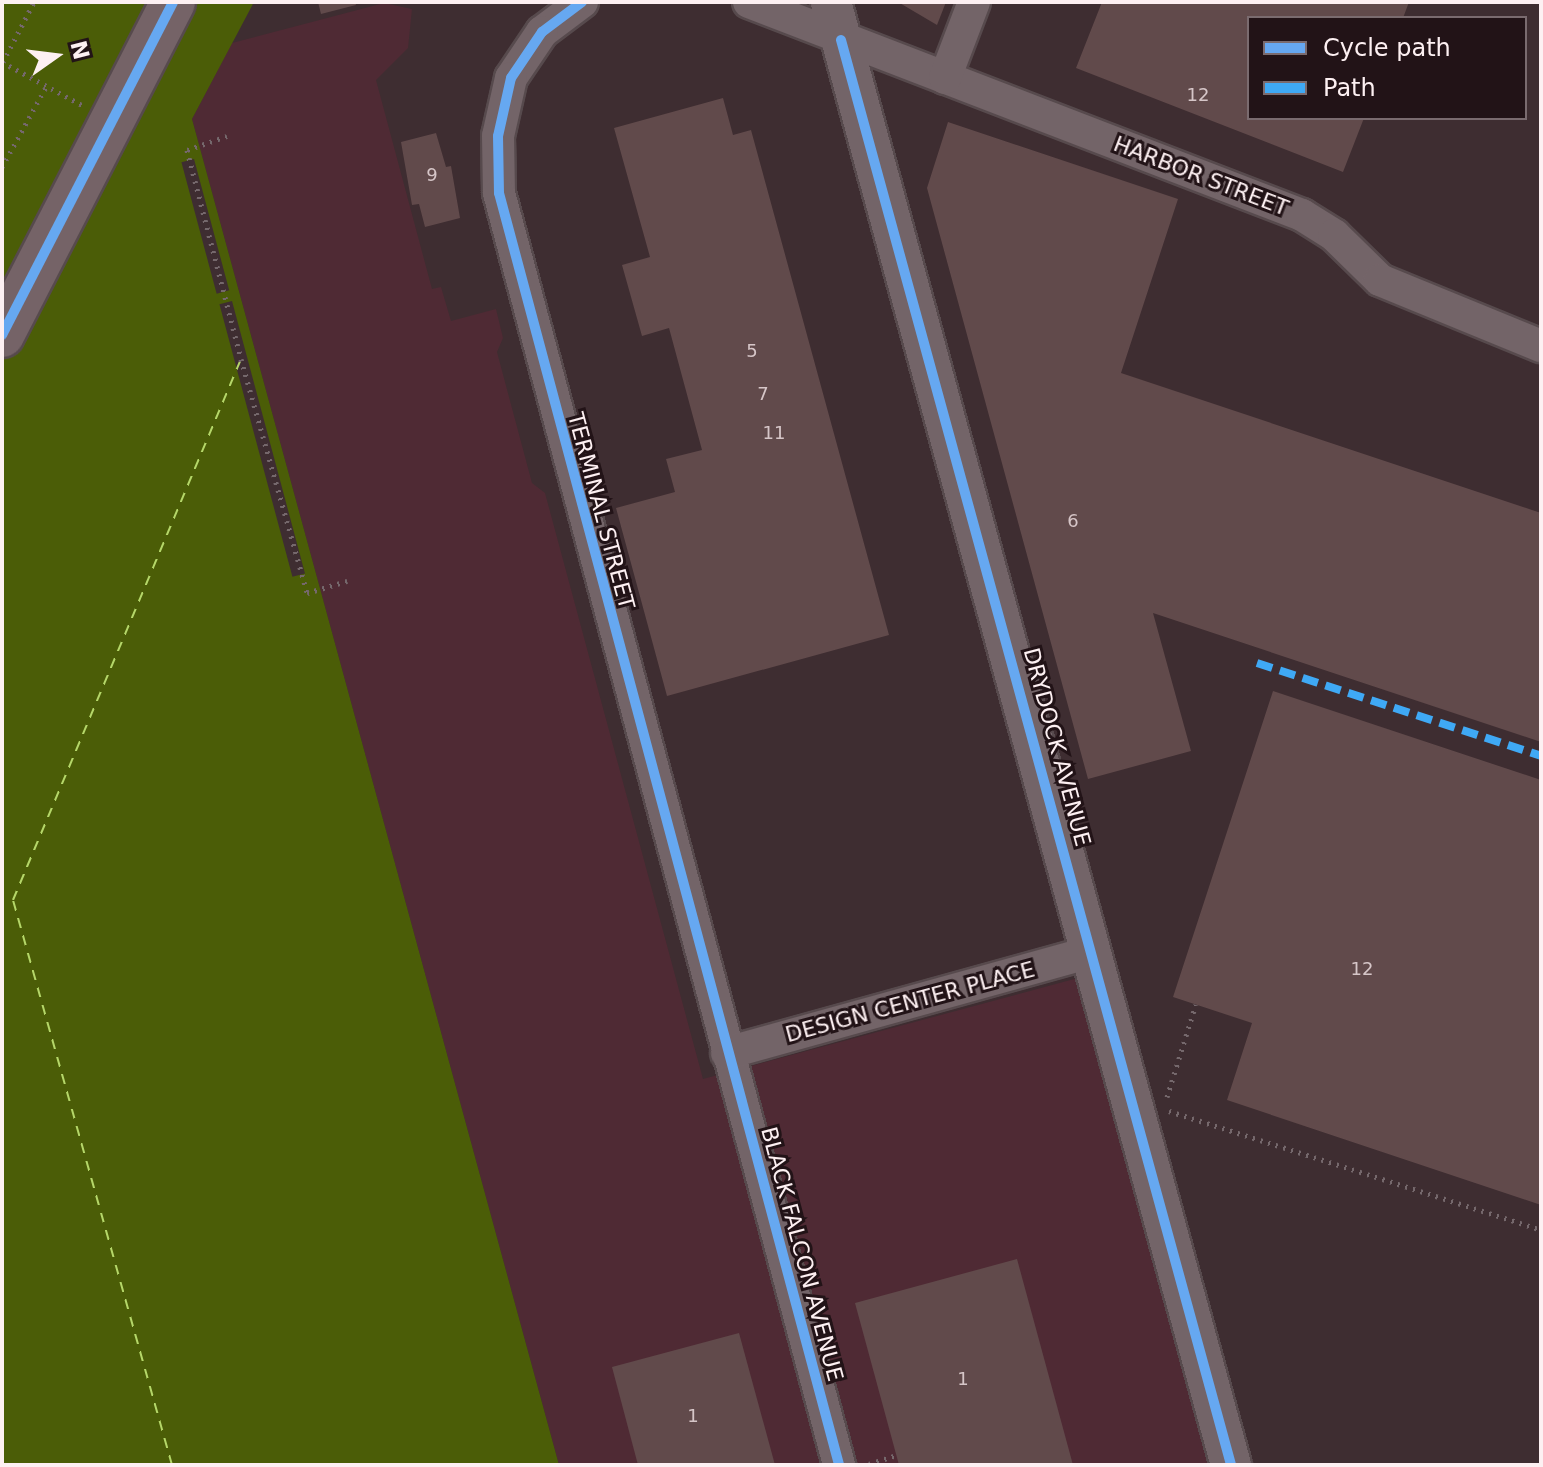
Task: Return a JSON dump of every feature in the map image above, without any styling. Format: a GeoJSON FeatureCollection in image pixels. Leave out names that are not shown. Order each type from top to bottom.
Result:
{"type":"FeatureCollection","features":[{"type":"Feature","properties":{"kind":"main road"},"geometry":{"type":"LineString","coordinates":[[2,335],[173,2]]}},
{"type":"Feature","properties":{"kind":"street","name":"TERMINAL STREET"},"geometry":{"type":"LineString","coordinates":[[582,2],[542,32],[511,78],[498,136],[499,193],[727,1053]]}},
{"type":"Feature","properties":{"kind":"street"},"geometry":{"type":"LineString","coordinates":[[749,2],[841,40]]}},
{"type":"Feature","properties":{"kind":"street","name":"DRYDOCK AVENUE"},"geometry":{"type":"LineString","coordinates":[[831,2],[1231,1465]]}},
{"type":"Feature","properties":{"kind":"street"},"geometry":{"type":"LineString","coordinates":[[945,78],[974,2]]}},
{"type":"Feature","properties":{"kind":"street","name":"HARBOR STREET"},"geometry":{"type":"LineString","coordinates":[[841,40],[1302,215],[1334,235],[1380,280],[1541,346]]}},
{"type":"Feature","properties":{"kind":"street","name":"DESIGN CENTER PLACE"},"geometry":{"type":"LineString","coordinates":[[727,1053],[1092,952]]}},
{"type":"Feature","properties":{"kind":"street","name":"BLACK FALCON AVENUE"},"geometry":{"type":"LineString","coordinates":[[727,1053],[839,1465]]}},
{"type":"Feature","properties":{"kind":"path"},"geometry":{"type":"LineString","coordinates":[[34,2],[3,62],[70,97]]}},
{"type":"Feature","properties":{"kind":"path"},"geometry":{"type":"LineString","coordinates":[[2,167],[47,85]]}},
{"type":"Feature","properties":{"kind":"path"},"geometry":{"type":"LineString","coordinates":[[227,136],[187,150],[241,359],[307,593],[347,581]]}},
{"type":"Feature","properties":{"kind":"path"},"geometry":{"type":"LineString","coordinates":[[1196,1004],[1164,1109],[1541,1230]]}},
{"type":"Feature","properties":{"kind":"path"},"geometry":{"type":"LineString","coordinates":[[864,1465],[896,1455]]}},
{"type":"Feature","properties":{"kind":"shaded area"},"geometry":{"type":"Polygon","coordinates":[[[2,2],[254,2],[192,119],[559,1465],[2,1465],[2,2]]]}},
{"type":"Feature","properties":{"kind":"shaded area"},"geometry":{"type":"Polygon","coordinates":[[[384,3],[412,9],[408,48],[376,80],[432,289],[441,287],[451,321],[496,309],[503,338],[497,352],[532,483],[545,493],[703,1079],[1078,978],[1209,1465],[559,1465],[192,119],[232,43],[384,3]]]}},
{"type":"Feature","properties":{"kind":"pier"},"geometry":{"type":"Polygon","coordinates":[[[194,159],[229,290],[217,294],[181,162],[194,159]]]}},
{"type":"Feature","properties":{"kind":"pier"},"geometry":{"type":"Polygon","coordinates":[[[232,301],[305,573],[292,577],[219,304],[232,301]]]}},
{"type":"Feature","properties":{"kind":"building"},"geometry":{"type":"Polygon","coordinates":[[[318,2],[355,2],[356,5],[321,14],[318,2]]]}},
{"type":"Feature","properties":{"kind":"building"},"geometry":{"type":"Polygon","coordinates":[[[898,2],[946,2],[937,25],[898,2]]]}},
{"type":"Feature","properties":{"kind":"building"},"geometry":{"type":"Polygon","coordinates":[[[1102,2],[1409,2],[1404,16],[1247,16],[1247,120],[1363,120],[1343,172],[1076,68],[1102,2]]]}},
{"type":"Feature","properties":{"kind":"building"},"geometry":{"type":"Polygon","coordinates":[[[723,98],[733,135],[751,130],[889,635],[667,696],[616,508],[675,492],[666,459],[702,450],[669,328],[642,336],[622,265],[650,257],[614,128],[723,98]]]}},
{"type":"Feature","properties":{"kind":"building"},"geometry":{"type":"Polygon","coordinates":[[[948,122],[1178,199],[1121,373],[1541,513],[1541,742],[1153,613],[1191,751],[1088,779],[927,188],[948,122]]]}},
{"type":"Feature","properties":{"kind":"building"},"geometry":{"type":"Polygon","coordinates":[[[436,133],[446,167],[451,166],[460,218],[425,227],[419,204],[412,205],[401,142],[436,133]]]}},
{"type":"Feature","properties":{"kind":"building"},"geometry":{"type":"Polygon","coordinates":[[[1273,691],[1541,780],[1541,1205],[1227,1100],[1252,1023],[1173,997],[1273,691]]]}},
{"type":"Feature","properties":{"kind":"building"},"geometry":{"type":"Polygon","coordinates":[[[1017,1259],[1073,1465],[899,1465],[855,1303],[1017,1259]]]}},
{"type":"Feature","properties":{"kind":"building"},"geometry":{"type":"Polygon","coordinates":[[[739,1333],[775,1465],[638,1465],[612,1367],[739,1333]]]}},
{"type":"Feature","properties":{"kind":"ferry route"},"geometry":{"type":"LineString","coordinates":[[172,1465],[13,900],[241,359]]}},
{"type":"Feature","properties":{"kind":"marked path"},"geometry":{"type":"LineString","coordinates":[[1257,663],[1541,756]]}},
{"type":"Feature","properties":{"kind":"cycle path"},"geometry":{"type":"LineString","coordinates":[[2,335],[173,2]]}},
{"type":"Feature","properties":{"kind":"cycle path"},"geometry":{"type":"LineString","coordinates":[[582,2],[542,32],[511,78],[498,136],[499,193],[839,1465]]}},
{"type":"Feature","properties":{"kind":"cycle path"},"geometry":{"type":"LineString","coordinates":[[841,40],[1231,1465]]}}]}
